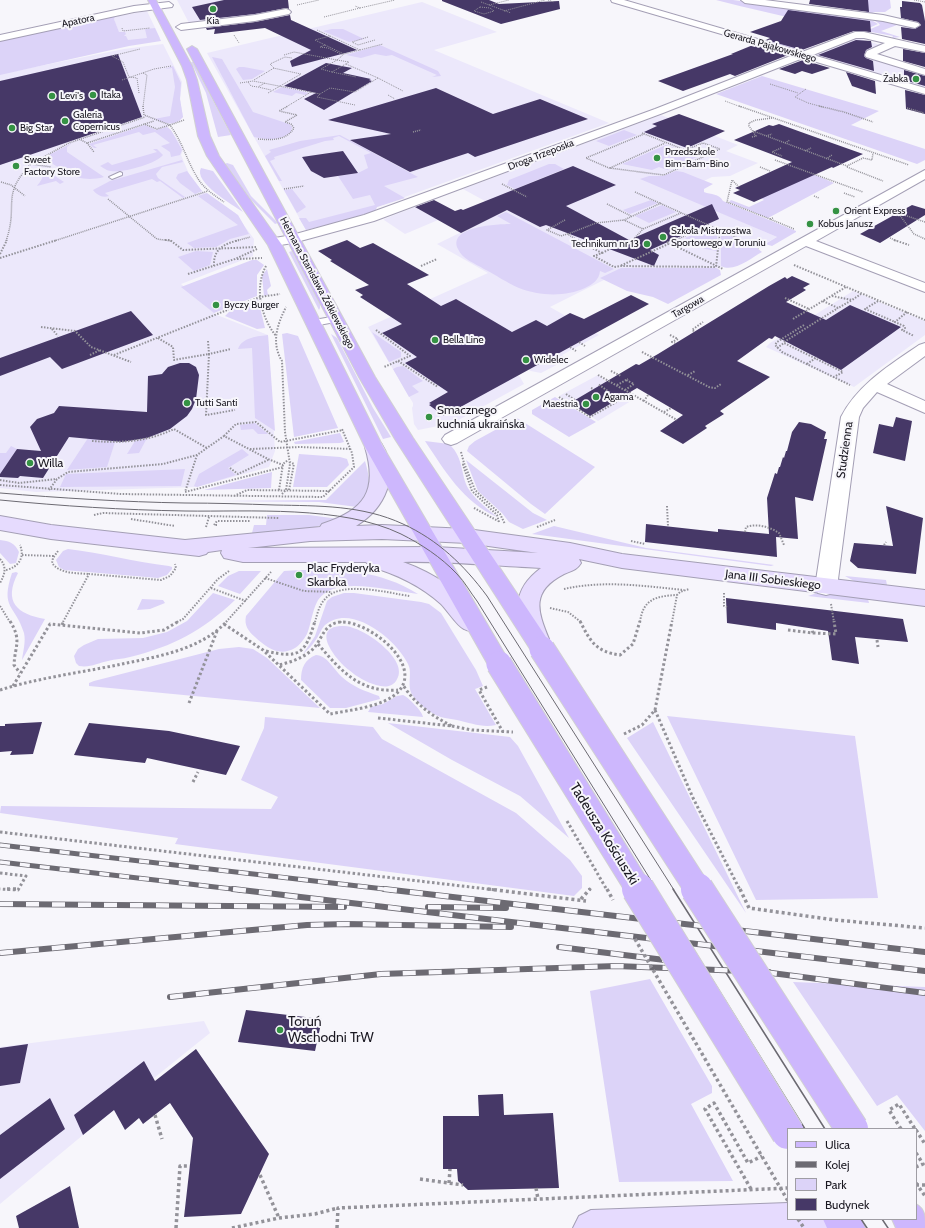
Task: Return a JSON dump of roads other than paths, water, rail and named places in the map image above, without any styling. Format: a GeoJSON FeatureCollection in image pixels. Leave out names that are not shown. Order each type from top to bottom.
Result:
{"type":"FeatureCollection","features":[{"type":"Feature","properties":{"kind":"main road","name":"Hetmana Stanisława Żółkiewskiego"},"geometry":{"type":"LineString","coordinates":[[172,15],[337,318],[367,377],[404,439],[482,558]]}},
{"type":"Feature","properties":{"kind":"main road","name":"Hetmana Stanisława Żółkiewskiego"},"geometry":{"type":"LineString","coordinates":[[172,15],[192,80],[204,136],[213,156],[274,242],[374,447],[424,534]]}},
{"type":"Feature","properties":{"kind":"main road","name":"Tadeusza Kościuszki"},"geometry":{"type":"LineString","coordinates":[[424,534],[483,638],[494,675],[787,1131]]}},
{"type":"Feature","properties":{"kind":"main road"},"geometry":{"type":"LineString","coordinates":[[482,558],[851,1128]]}},
{"type":"Feature","properties":{"kind":"street","name":"Gerarda Pająkowskiego"},"geometry":{"type":"LineString","coordinates":[[615,0],[925,91]]}},
{"type":"Feature","properties":{"kind":"street"},"geometry":{"type":"LineString","coordinates":[[745,0],[883,18],[925,28]]}},
{"type":"Feature","properties":{"kind":"street"},"geometry":{"type":"LineString","coordinates":[[648,10],[666,5]]}},
{"type":"Feature","properties":{"kind":"street","name":"Apatora"},"geometry":{"type":"LineString","coordinates":[[0,38],[134,9],[172,15],[261,17],[289,9]]}},
{"type":"Feature","properties":{"kind":"street"},"geometry":{"type":"LineString","coordinates":[[915,25],[925,20]]}},
{"type":"Feature","properties":{"kind":"street","name":"Droga Trzeposka"},"geometry":{"type":"LineString","coordinates":[[274,242],[293,239],[369,218],[502,170],[856,35],[864,35],[925,49]]}},
{"type":"Feature","properties":{"kind":"street"},"geometry":{"type":"LineString","coordinates":[[894,43],[871,53],[870,55],[925,72]]}},
{"type":"Feature","properties":{"kind":"street","name":"Targowa"},"geometry":{"type":"LineString","coordinates":[[455,444],[800,235],[925,174]]}},
{"type":"Feature","properties":{"kind":"street"},"geometry":{"type":"LineString","coordinates":[[800,235],[925,288]]}},
{"type":"Feature","properties":{"kind":"street","name":"Studzienna"},"geometry":{"type":"LineString","coordinates":[[829,594],[850,416],[859,399],[920,342]]}},
{"type":"Feature","properties":{"kind":"street"},"geometry":{"type":"LineString","coordinates":[[876,384],[925,408]]}},
{"type":"Feature","properties":{"kind":"street"},"geometry":{"type":"LineString","coordinates":[[310,534],[345,523],[358,515],[371,504],[378,490],[380,478],[374,447]]}},
{"type":"Feature","properties":{"kind":"street"},"geometry":{"type":"LineString","coordinates":[[0,523],[51,532],[243,555],[436,554]]}},
{"type":"Feature","properties":{"kind":"street"},"geometry":{"type":"LineString","coordinates":[[186,547],[310,534],[382,532],[467,536]]}},
{"type":"Feature","properties":{"kind":"street","name":"Jana III Sobieskiego"},"geometry":{"type":"LineString","coordinates":[[467,536],[570,550],[622,561],[829,594],[925,598]]}},
{"type":"Feature","properties":{"kind":"street","name":"Jana III Sobieskiego"},"geometry":{"type":"LineString","coordinates":[[436,554],[482,558],[575,562],[622,561]]}},
{"type":"Feature","properties":{"kind":"street"},"geometry":{"type":"LineString","coordinates":[[340,555],[373,560],[410,571],[443,592],[460,608],[483,638]]}},
{"type":"Feature","properties":{"kind":"street","name":"Jana III Sobieskiego"},"geometry":{"type":"LineString","coordinates":[[542,649],[528,610],[529,597],[535,585],[544,576],[553,570],[575,562]]}},
{"type":"Feature","properties":{"kind":"street"},"geometry":{"type":"LineString","coordinates":[[591,1228],[659,1227],[812,1220]]}},
{"type":"Feature","properties":{"kind":"lane"},"geometry":{"type":"LineString","coordinates":[[112,177],[120,174]]}},
{"type":"Feature","properties":{"kind":"lane"},"geometry":{"type":"LineString","coordinates":[[314,323],[337,318]]}},
{"type":"Feature","properties":{"kind":"tram line"},"geometry":{"type":"LineString","coordinates":[[0,493],[115,501],[219,503],[340,508],[372,513],[416,530],[450,554],[487,596],[674,890]]}},
{"type":"Feature","properties":{"kind":"tram line"},"geometry":{"type":"LineString","coordinates":[[0,500],[139,510],[266,511],[323,514],[351,518],[377,525],[401,534],[416,542],[438,557],[463,580],[657,890]]}},
{"type":"Feature","properties":{"kind":"tram line"},"geometry":{"type":"LineString","coordinates":[[656,889],[804,1128]]}},
{"type":"Feature","properties":{"kind":"tram line"},"geometry":{"type":"LineString","coordinates":[[673,889],[824,1128]]}},
{"type":"Feature","properties":{"kind":"tram line"},"geometry":{"type":"LineString","coordinates":[[862,1220],[867,1228]]}},
{"type":"Feature","properties":{"kind":"tram line"},"geometry":{"type":"LineString","coordinates":[[883,1220],[888,1228]]}},
{"type":"Feature","properties":{"kind":"railway"},"geometry":{"type":"LineString","coordinates":[[0,845],[393,890]]}},
{"type":"Feature","properties":{"kind":"railway"},"geometry":{"type":"LineString","coordinates":[[0,862],[241,890]]}},
{"type":"Feature","properties":{"kind":"railway"},"geometry":{"type":"LineString","coordinates":[[233,889],[925,971]]}},
{"type":"Feature","properties":{"kind":"railway"},"geometry":{"type":"LineString","coordinates":[[384,889],[925,952]]}},
{"type":"Feature","properties":{"kind":"railway"},"geometry":{"type":"LineString","coordinates":[[0,904],[344,907]]}},
{"type":"Feature","properties":{"kind":"railway"},"geometry":{"type":"LineString","coordinates":[[428,907],[506,908]]}},
{"type":"Feature","properties":{"kind":"railway"},"geometry":{"type":"LineString","coordinates":[[0,953],[307,925],[347,924],[511,927]]}},
{"type":"Feature","properties":{"kind":"railway"},"geometry":{"type":"LineString","coordinates":[[559,947],[689,963]]}},
{"type":"Feature","properties":{"kind":"railway"},"geometry":{"type":"LineString","coordinates":[[170,997],[381,974],[616,966],[769,972]]}},
{"type":"Feature","properties":{"kind":"railway"},"geometry":{"type":"LineString","coordinates":[[764,972],[925,993]]}},
{"type":"Feature","properties":{"kind":"place","name":"Kia"},"geometry":{"type":"Point","coordinates":[213,9]}},
{"type":"Feature","properties":{"kind":"place","name":"Żabka"},"geometry":{"type":"Point","coordinates":[916,79]}},
{"type":"Feature","properties":{"kind":"place","name":"Itaka"},"geometry":{"type":"Point","coordinates":[93,95]}},
{"type":"Feature","properties":{"kind":"place","name":"Levi's"},"geometry":{"type":"Point","coordinates":[52,96]}},
{"type":"Feature","properties":{"kind":"place","name":"Galeria Copernicus"},"geometry":{"type":"Point","coordinates":[65,121]}},
{"type":"Feature","properties":{"kind":"place","name":"Big Star"},"geometry":{"type":"Point","coordinates":[12,128]}},
{"type":"Feature","properties":{"kind":"place","name":"Przedszkole Bim-Bam-Bino"},"geometry":{"type":"Point","coordinates":[657,158]}},
{"type":"Feature","properties":{"kind":"place","name":"Sweet Factory Store"},"geometry":{"type":"Point","coordinates":[16,166]}},
{"type":"Feature","properties":{"kind":"place","name":"Orient Express"},"geometry":{"type":"Point","coordinates":[836,211]}},
{"type":"Feature","properties":{"kind":"place","name":"Kobus Janusz"},"geometry":{"type":"Point","coordinates":[810,224]}},
{"type":"Feature","properties":{"kind":"place","name":"Szkoła Mistrzostwa Sportowego w Toruniu"},"geometry":{"type":"Point","coordinates":[663,237]}},
{"type":"Feature","properties":{"kind":"place","name":"Technikum nr 13"},"geometry":{"type":"Point","coordinates":[647,244]}},
{"type":"Feature","properties":{"kind":"place","name":"Byczy Burger"},"geometry":{"type":"Point","coordinates":[216,305]}},
{"type":"Feature","properties":{"kind":"place","name":"Bella Line"},"geometry":{"type":"Point","coordinates":[435,340]}},
{"type":"Feature","properties":{"kind":"place","name":"Widelec"},"geometry":{"type":"Point","coordinates":[526,360]}},
{"type":"Feature","properties":{"kind":"place","name":"Agama"},"geometry":{"type":"Point","coordinates":[596,397]}},
{"type":"Feature","properties":{"kind":"place","name":"Tutti Santi"},"geometry":{"type":"Point","coordinates":[187,403]}},
{"type":"Feature","properties":{"kind":"place","name":"Maestria"},"geometry":{"type":"Point","coordinates":[586,404]}},
{"type":"Feature","properties":{"kind":"place","name":"Smacznego kuchnia ukraińska"},"geometry":{"type":"Point","coordinates":[429,417]}},
{"type":"Feature","properties":{"kind":"place","name":"Willa"},"geometry":{"type":"Point","coordinates":[30,463]}},
{"type":"Feature","properties":{"kind":"place","name":"Plac Fryderyka Skarbka"},"geometry":{"type":"Point","coordinates":[299,575]}},
{"type":"Feature","properties":{"kind":"place","name":"Toruń Wschodni TrW"},"geometry":{"type":"Point","coordinates":[280,1030]}}]}
